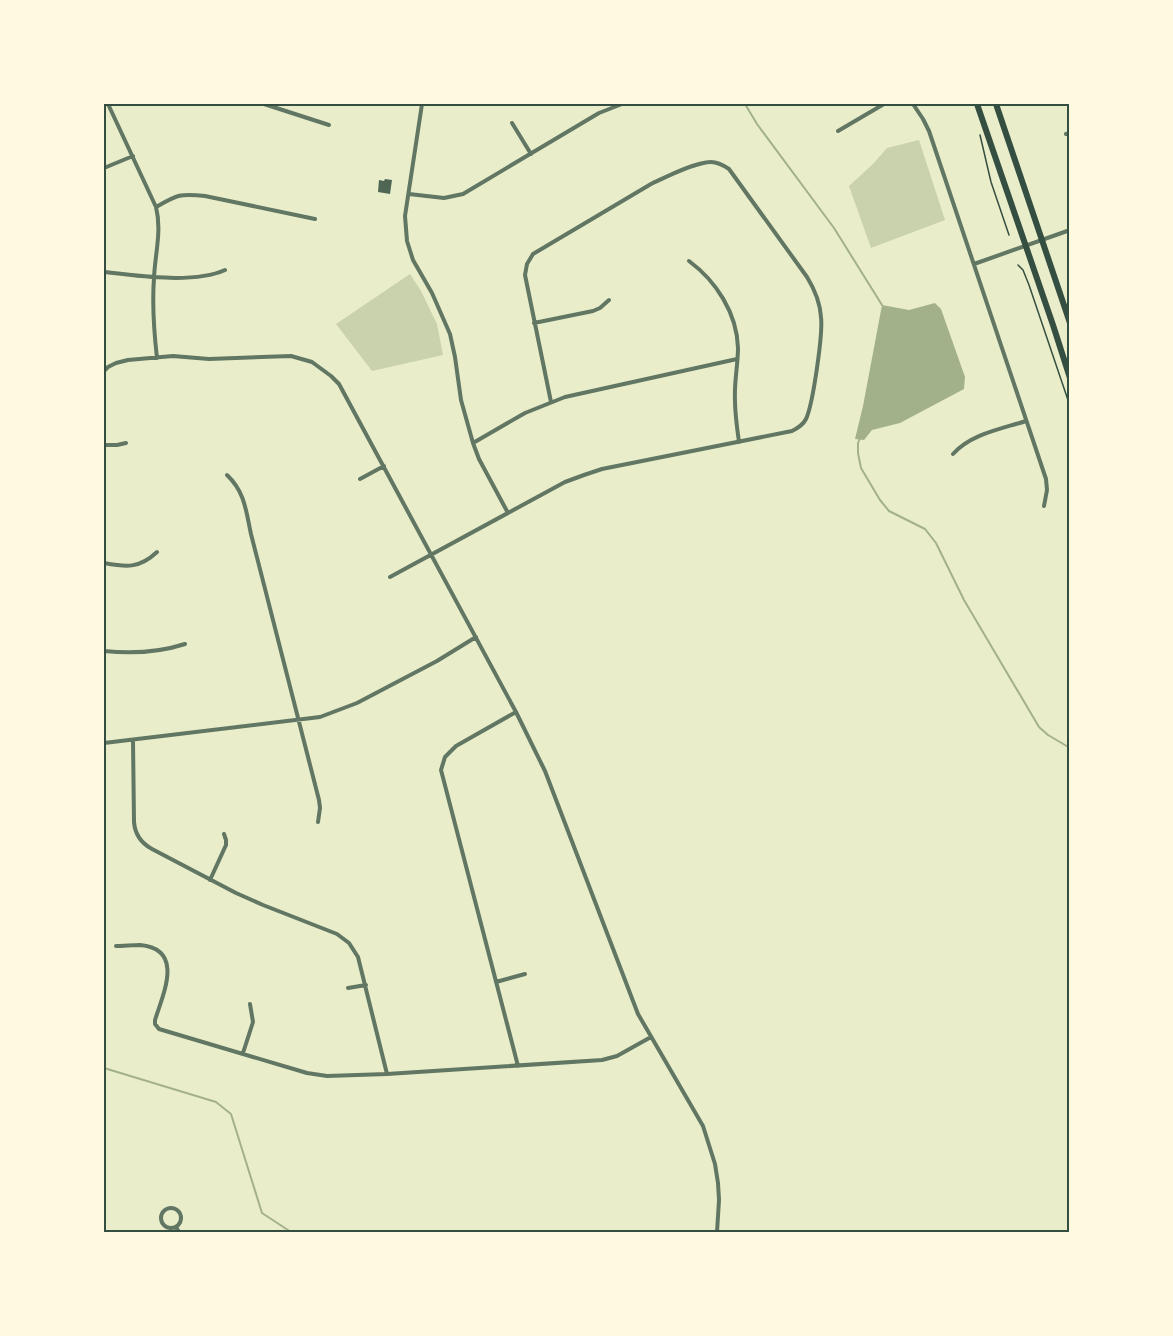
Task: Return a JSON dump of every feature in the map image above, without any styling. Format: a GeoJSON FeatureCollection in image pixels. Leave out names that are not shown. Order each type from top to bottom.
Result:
{"type":"FeatureCollection","features":[{"type":"Feature","properties":{"kind":"highway"},"geometry":{"type":"LineString","coordinates":[[977,104],[1070,378]]}},
{"type":"Feature","properties":{"kind":"highway"},"geometry":{"type":"LineString","coordinates":[[996,104],[1070,323]]}},
{"type":"Feature","properties":{"kind":"street"},"geometry":{"type":"LineString","coordinates":[[108,104],[156,207],[159,228],[153,316],[157,358]]}},
{"type":"Feature","properties":{"kind":"street"},"geometry":{"type":"LineString","coordinates":[[264,104],[329,126]]}},
{"type":"Feature","properties":{"kind":"street"},"geometry":{"type":"LineString","coordinates":[[422,104],[405,216],[408,247],[432,292],[450,334],[461,400],[473,443],[508,513]]}},
{"type":"Feature","properties":{"kind":"street"},"geometry":{"type":"LineString","coordinates":[[408,194],[444,198],[463,194],[599,113],[622,104]]}},
{"type":"Feature","properties":{"kind":"street"},"geometry":{"type":"LineString","coordinates":[[838,131],[884,104]]}},
{"type":"Feature","properties":{"kind":"street"},"geometry":{"type":"LineString","coordinates":[[913,104],[929,131],[1046,479],[1047,490],[1044,506]]}},
{"type":"Feature","properties":{"kind":"street"},"geometry":{"type":"LineString","coordinates":[[512,123],[531,154]]}},
{"type":"Feature","properties":{"kind":"street"},"geometry":{"type":"LineString","coordinates":[[104,168],[133,156]]}},
{"type":"Feature","properties":{"kind":"street"},"geometry":{"type":"LineString","coordinates":[[390,577],[565,482],[602,469],[792,431],[804,423],[813,389],[822,322],[817,296],[807,277],[724,165],[706,162],[651,184],[537,250],[529,259],[525,271],[551,402]]}},
{"type":"Feature","properties":{"kind":"street"},"geometry":{"type":"LineString","coordinates":[[156,207],[174,196],[188,194],[315,219]]}},
{"type":"Feature","properties":{"kind":"street"},"geometry":{"type":"LineString","coordinates":[[974,264],[1070,230]]}},
{"type":"Feature","properties":{"kind":"street"},"geometry":{"type":"LineString","coordinates":[[690,261],[713,283],[727,306],[734,324],[737,336],[735,399],[740,442]]}},
{"type":"Feature","properties":{"kind":"street"},"geometry":{"type":"LineString","coordinates":[[104,272],[154,278],[198,277],[225,270]]}},
{"type":"Feature","properties":{"kind":"street"},"geometry":{"type":"LineString","coordinates":[[534,323],[593,311],[609,300]]}},
{"type":"Feature","properties":{"kind":"street"},"geometry":{"type":"LineString","coordinates":[[104,370],[116,363],[128,360],[182,356],[209,359],[291,356],[312,363],[332,376],[339,384],[432,554],[545,771],[632,1001],[698,1116],[710,1145],[718,1183],[717,1233]]}},
{"type":"Feature","properties":{"kind":"street"},"geometry":{"type":"LineString","coordinates":[[473,443],[515,418],[565,397],[737,359]]}},
{"type":"Feature","properties":{"kind":"street"},"geometry":{"type":"LineString","coordinates":[[953,454],[973,439],[1026,421]]}},
{"type":"Feature","properties":{"kind":"street"},"geometry":{"type":"LineString","coordinates":[[104,445],[126,443]]}},
{"type":"Feature","properties":{"kind":"street"},"geometry":{"type":"LineString","coordinates":[[360,479],[384,466]]}},
{"type":"Feature","properties":{"kind":"street"},"geometry":{"type":"LineString","coordinates":[[227,475],[243,496],[319,800],[318,822]]}},
{"type":"Feature","properties":{"kind":"street"},"geometry":{"type":"LineString","coordinates":[[104,563],[132,566],[148,560],[157,552]]}},
{"type":"Feature","properties":{"kind":"street"},"geometry":{"type":"LineString","coordinates":[[104,742],[320,717],[357,703],[437,661],[476,637]]}},
{"type":"Feature","properties":{"kind":"street"},"geometry":{"type":"LineString","coordinates":[[104,651],[153,652],[184,645]]}},
{"type":"Feature","properties":{"kind":"street"},"geometry":{"type":"LineString","coordinates":[[516,712],[456,746],[445,757],[441,770],[518,1066]]}},
{"type":"Feature","properties":{"kind":"street"},"geometry":{"type":"LineString","coordinates":[[133,740],[134,822],[137,834],[145,845],[263,905],[343,937],[358,957],[387,1074]]}},
{"type":"Feature","properties":{"kind":"street"},"geometry":{"type":"LineString","coordinates":[[210,880],[226,845],[224,834]]}},
{"type":"Feature","properties":{"kind":"street"},"geometry":{"type":"LineString","coordinates":[[116,946],[146,946],[159,952],[167,964],[168,977],[155,1020],[159,1029],[307,1073],[343,1076],[387,1074],[609,1059],[651,1037]]}},
{"type":"Feature","properties":{"kind":"street"},"geometry":{"type":"LineString","coordinates":[[496,982],[525,974]]}},
{"type":"Feature","properties":{"kind":"street"},"geometry":{"type":"LineString","coordinates":[[348,988],[366,985]]}},
{"type":"Feature","properties":{"kind":"street"},"geometry":{"type":"LineString","coordinates":[[243,1053],[253,1022],[250,1004]]}},
{"type":"Feature","properties":{"kind":"street"},"geometry":{"type":"LineString","coordinates":[[171,1209],[179,1213],[181,1219],[176,1227],[170,1228],[164,1225],[162,1216],[165,1211],[171,1209]]}},
{"type":"Feature","properties":{"kind":"street"},"geometry":{"type":"LineString","coordinates":[[176,1227],[179,1233]]}},
{"type":"Feature","properties":{"kind":"path"},"geometry":{"type":"LineString","coordinates":[[980,136],[991,182],[1009,235]]}},
{"type":"Feature","properties":{"kind":"path"},"geometry":{"type":"LineString","coordinates":[[1018,265],[1023,270],[1029,285],[1070,406]]}},
{"type":"Feature","properties":{"kind":"shaded area"},"geometry":{"type":"Polygon","coordinates":[[[919,140],[945,220],[871,248],[849,186],[887,148],[919,140]]]}},
{"type":"Feature","properties":{"kind":"shaded area"},"geometry":{"type":"Polygon","coordinates":[[[410,274],[437,324],[443,355],[372,371],[336,324],[410,274]]]}},
{"type":"Feature","properties":{"kind":"shaded area"},"geometry":{"type":"Polygon","coordinates":[[[935,303],[941,309],[965,377],[964,389],[900,423],[872,430],[864,440],[855,439],[882,305],[909,310],[935,303]]]}},
{"type":"Feature","properties":{"kind":"building"},"geometry":{"type":"Polygon","coordinates":[[[385,179],[392,180],[390,194],[378,192],[379,180],[384,181],[385,179]]]}},
{"type":"Feature","properties":{"kind":"waterway"},"geometry":{"type":"LineString","coordinates":[[745,104],[757,124],[834,228],[882,305]]}},
{"type":"Feature","properties":{"kind":"waterway"},"geometry":{"type":"LineString","coordinates":[[860,438],[858,453],[861,468],[880,500],[889,511],[925,529],[936,543],[964,600],[1039,727],[1070,748]]}},
{"type":"Feature","properties":{"kind":"waterway"},"geometry":{"type":"LineString","coordinates":[[104,1068],[216,1102],[231,1114],[262,1213],[291,1232]]}}]}
